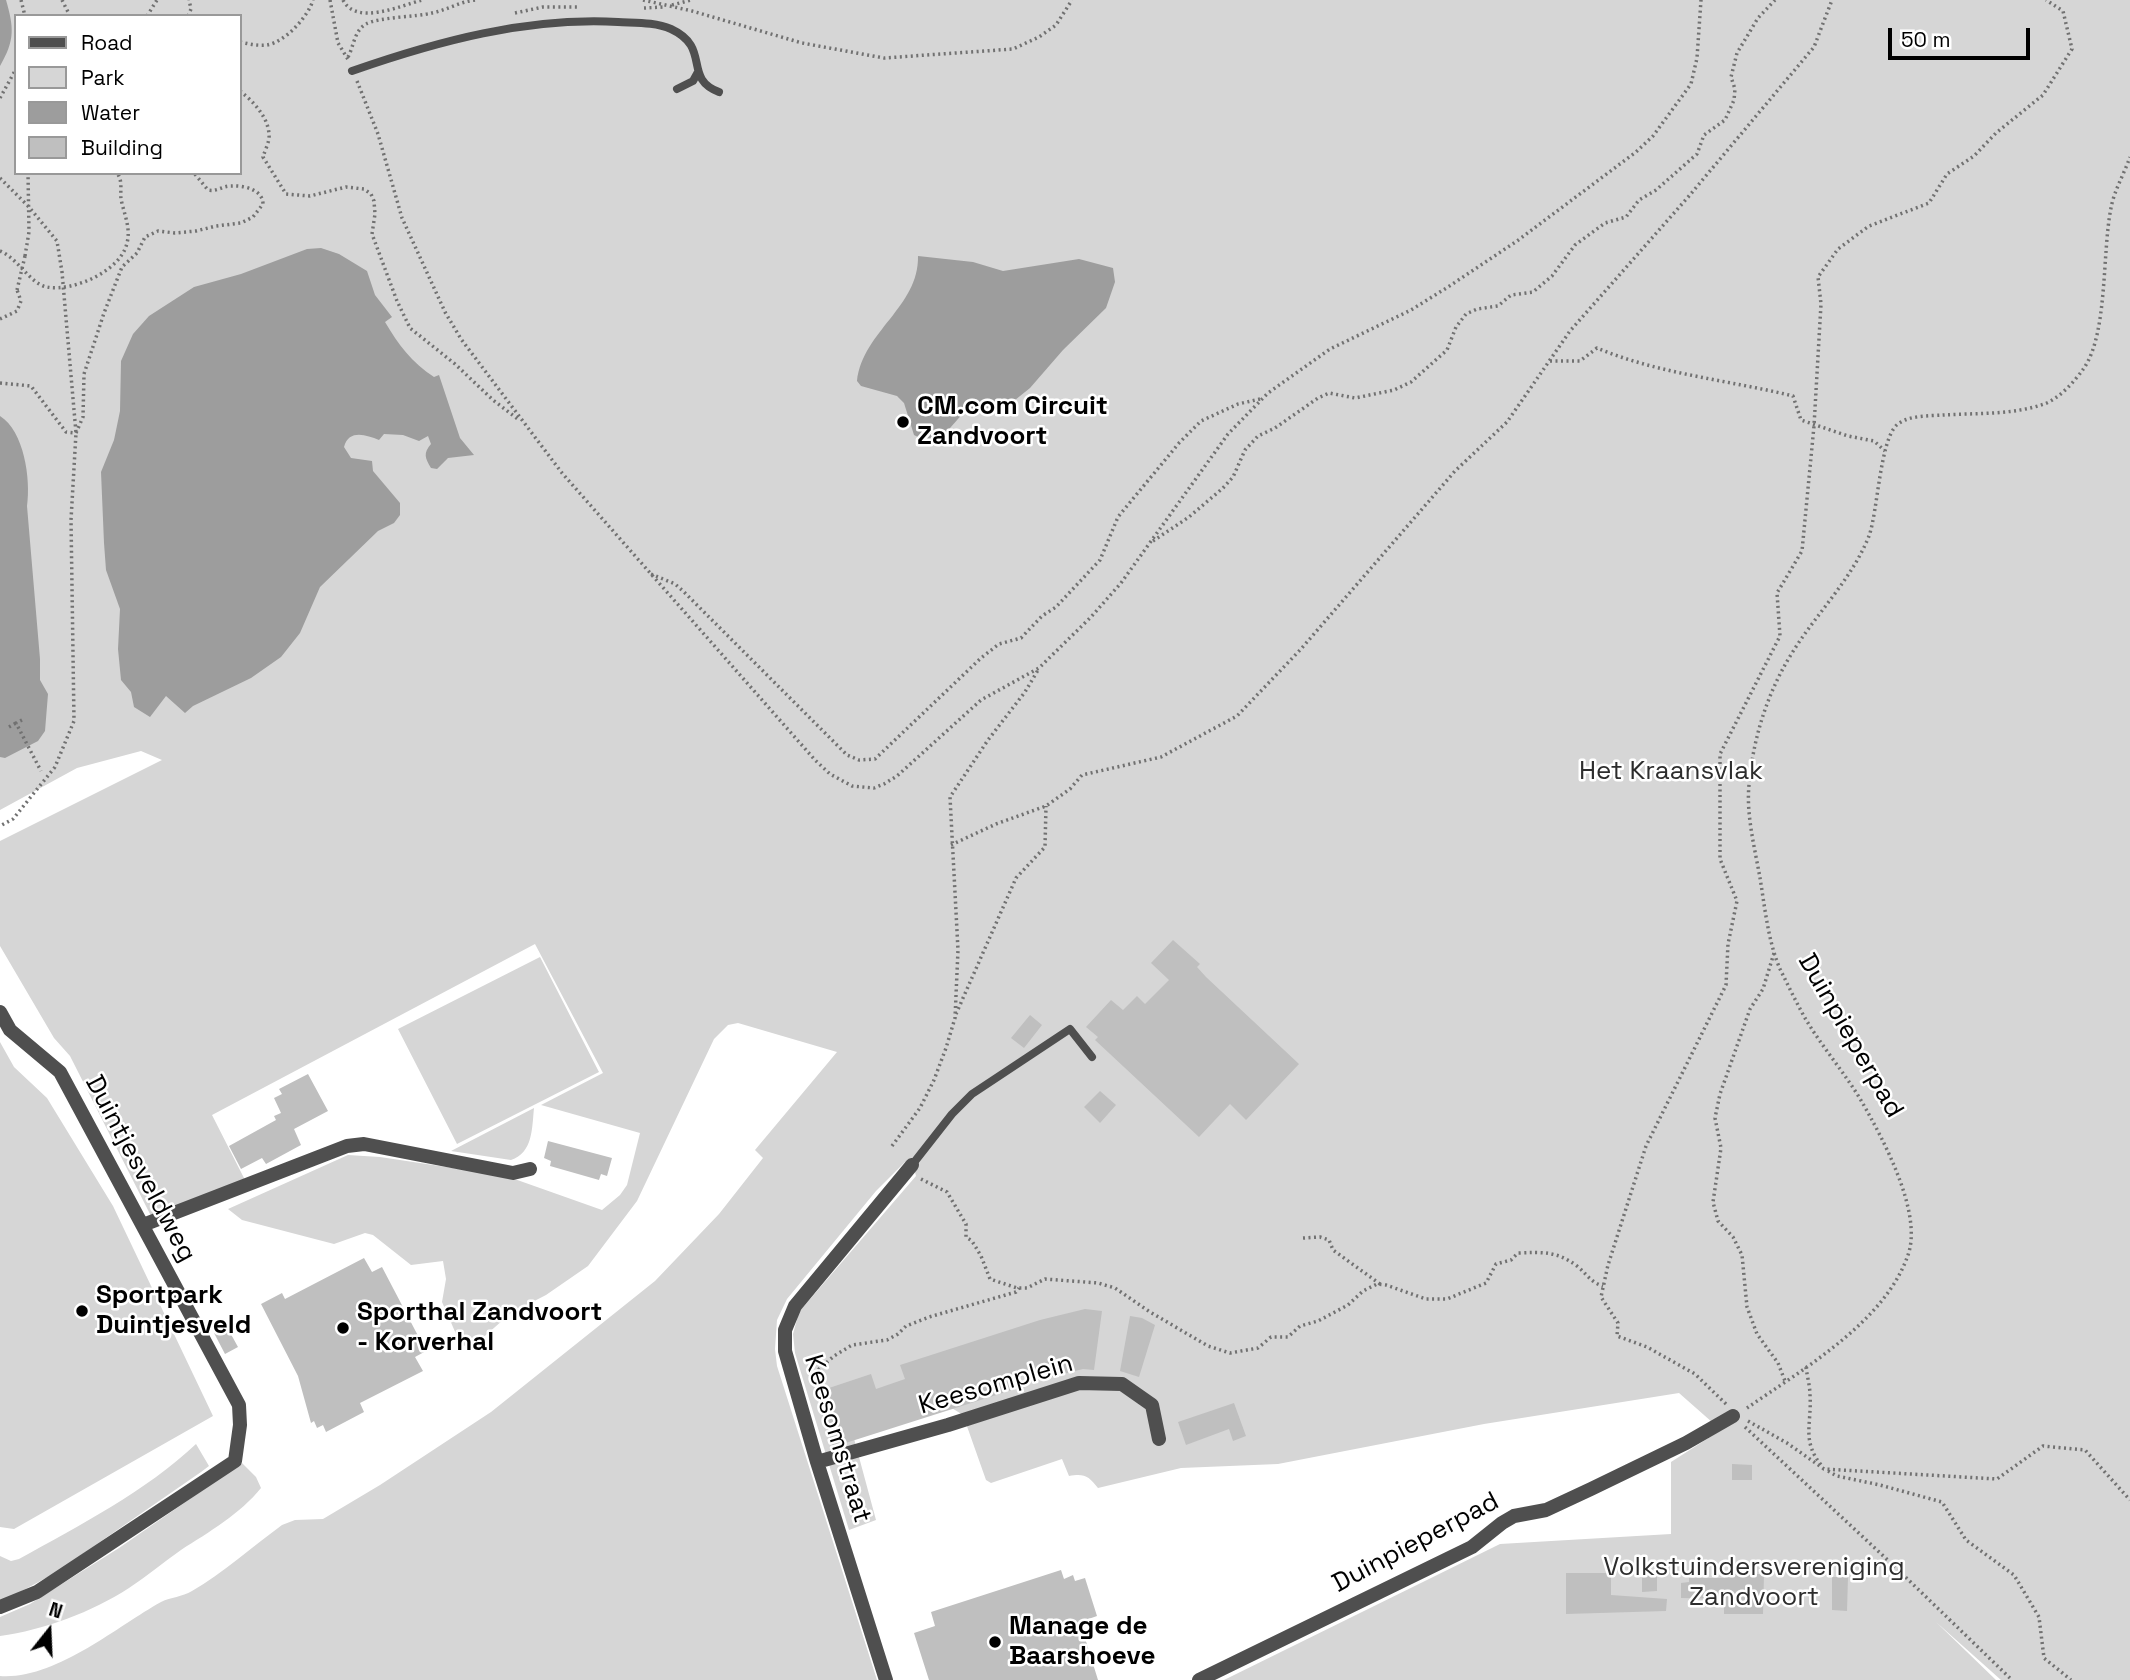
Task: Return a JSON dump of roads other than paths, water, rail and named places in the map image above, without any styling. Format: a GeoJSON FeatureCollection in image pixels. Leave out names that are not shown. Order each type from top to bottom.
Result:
{"type":"FeatureCollection","features":[{"type":"Feature","properties":{"kind":"street","name":"Duintjesveldweg"},"geometry":{"type":"LineString","coordinates":[[0,1012],[10,1030],[60,1072],[239,1405],[240,1425],[235,1461],[37,1592],[0,1607]]}},
{"type":"Feature","properties":{"kind":"street"},"geometry":{"type":"LineString","coordinates":[[143,1225],[347,1146],[364,1144],[513,1173],[530,1168]]}},
{"type":"Feature","properties":{"kind":"street","name":"Keesomstraat"},"geometry":{"type":"LineString","coordinates":[[886,1680],[817,1462],[784,1340],[795,1306],[916,1171]]}},
{"type":"Feature","properties":{"kind":"street","name":"Keesomplein"},"geometry":{"type":"LineString","coordinates":[[817,1462],[948,1425],[1079,1383],[1122,1384],[1152,1405],[1159,1439]]}},
{"type":"Feature","properties":{"kind":"street","name":"Duinpieperpad"},"geometry":{"type":"LineString","coordinates":[[1199,1680],[1472,1547],[1514,1516],[1546,1510],[1686,1443],[1735,1415]]}},
{"type":"Feature","properties":{"kind":"lane"},"geometry":{"type":"LineString","coordinates":[[352,71],[375,62],[508,27],[550,22],[598,21],[667,27],[681,34],[690,44],[699,76],[705,86],[719,92]]}},
{"type":"Feature","properties":{"kind":"lane"},"geometry":{"type":"LineString","coordinates":[[677,89],[694,81],[698,71]]}},
{"type":"Feature","properties":{"kind":"lane"},"geometry":{"type":"LineString","coordinates":[[916,1171],[951,1114],[972,1094],[1070,1029],[1092,1058]]}},
{"type":"Feature","properties":{"kind":"water"},"geometry":{"type":"Polygon","coordinates":[[[0,0],[6,0],[12,34],[0,66],[0,0]]]}},
{"type":"Feature","properties":{"kind":"water"},"geometry":{"type":"Polygon","coordinates":[[[321,248],[339,254],[367,271],[375,295],[392,317],[385,322],[412,359],[434,377],[439,375],[460,438],[474,455],[448,458],[437,469],[431,468],[426,458],[431,444],[428,436],[419,441],[403,435],[384,434],[379,440],[358,435],[346,441],[344,447],[351,458],[372,461],[373,471],[400,503],[400,515],[394,523],[378,531],[320,587],[300,633],[281,657],[251,678],[193,706],[185,713],[166,696],[150,717],[134,707],[131,692],[121,680],[118,649],[120,609],[106,570],[101,472],[114,440],[120,411],[121,361],[133,334],[149,316],[194,287],[241,274],[307,249],[321,248]]]}},
{"type":"Feature","properties":{"kind":"water"},"geometry":{"type":"Polygon","coordinates":[[[918,256],[973,262],[1003,271],[1079,259],[1113,268],[1115,282],[1106,308],[1063,350],[1030,388],[1015,400],[998,406],[965,411],[943,436],[928,442],[914,435],[904,403],[897,396],[861,386],[857,381],[861,363],[869,348],[910,290],[916,274],[918,256]]]}},
{"type":"Feature","properties":{"kind":"water"},"geometry":{"type":"Polygon","coordinates":[[[0,416],[15,433],[27,470],[27,506],[40,680],[48,694],[45,731],[38,741],[5,758],[0,757],[0,416]]]}},
{"type":"Feature","properties":{"kind":"place","name":"CM.com Circuit Zandvoort"},"geometry":{"type":"Point","coordinates":[903,422]}},
{"type":"Feature","properties":{"kind":"place","name":"Sportpark Duintjesveld"},"geometry":{"type":"Point","coordinates":[82,1311]}},
{"type":"Feature","properties":{"kind":"place","name":"Sporthal Zandvoort - Korverhal"},"geometry":{"type":"Point","coordinates":[343,1328]}},
{"type":"Feature","properties":{"kind":"place","name":"Manage de Baarshoeve"},"geometry":{"type":"Point","coordinates":[995,1642]}},
{"type":"Feature","properties":{"kind":"park label","name":"Het Kraansvlak"},"geometry":{"type":"Point","coordinates":[1671,772]}},
{"type":"Feature","properties":{"kind":"park label","name":"Volkstuindersvereniging Zandvoort"},"geometry":{"type":"Point","coordinates":[1754,1583]}}]}
